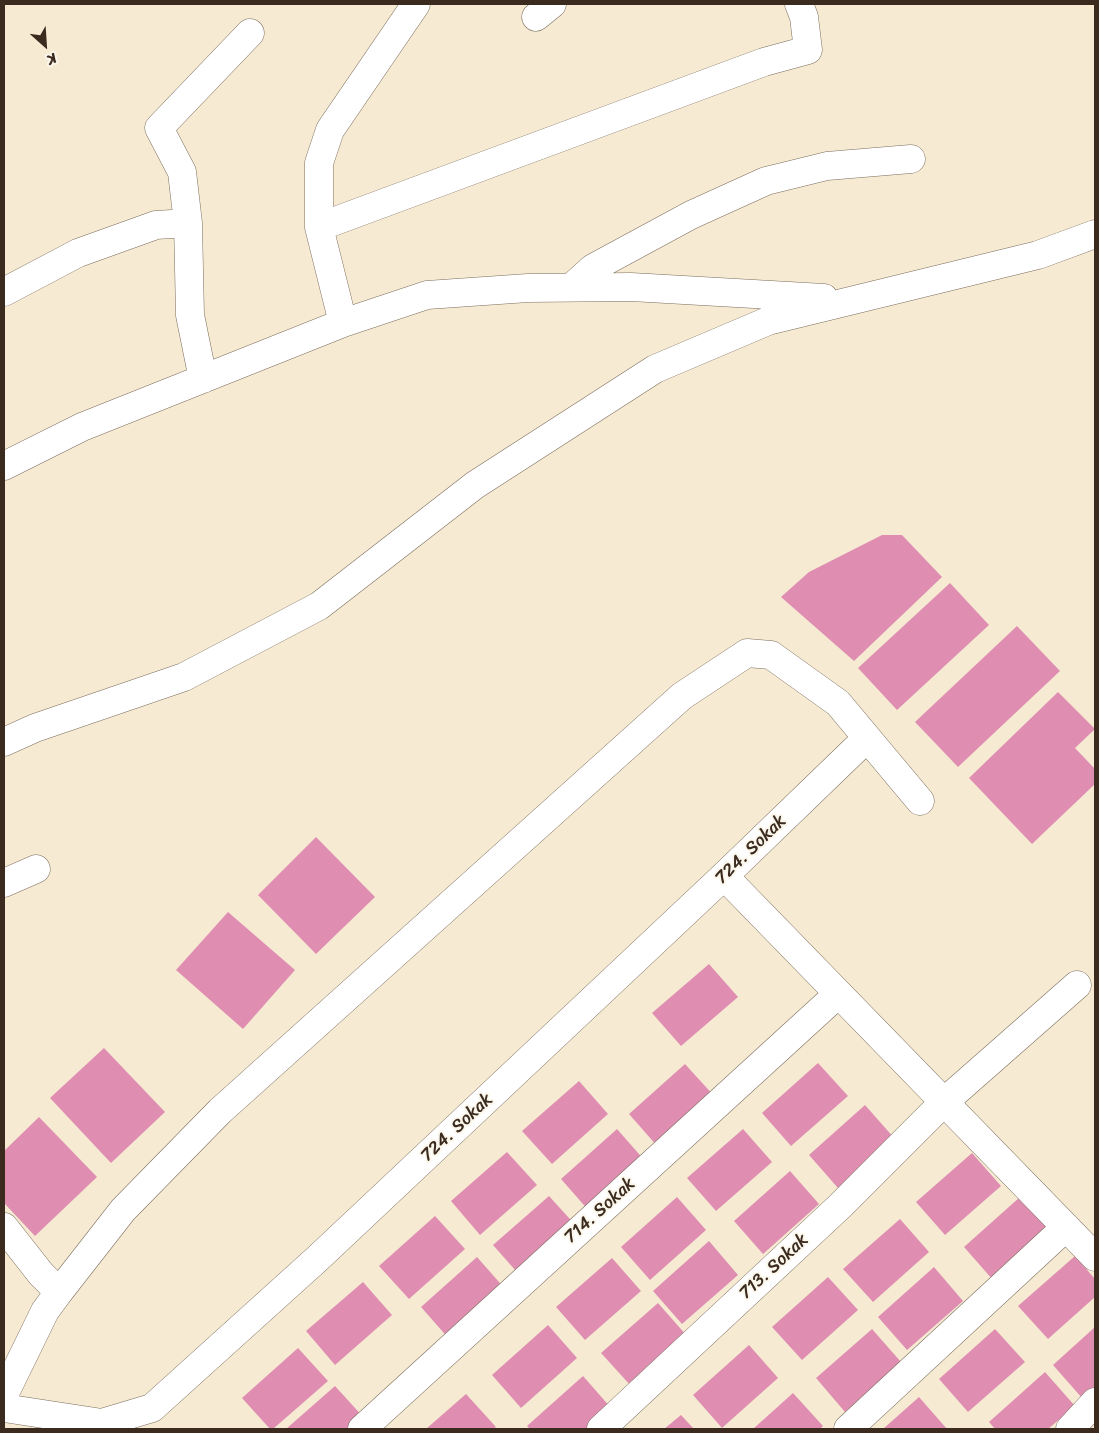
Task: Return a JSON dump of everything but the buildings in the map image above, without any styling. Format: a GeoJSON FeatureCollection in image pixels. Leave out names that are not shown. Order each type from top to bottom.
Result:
{"type":"FeatureCollection","features":[{"type":"Feature","properties":{"kind":"street"},"geometry":{"type":"LineString","coordinates":[[343,322],[319,227],[318,163],[330,130],[416,4]]}},
{"type":"Feature","properties":{"kind":"street"},"geometry":{"type":"LineString","coordinates":[[319,227],[764,62],[808,50],[804,17],[799,4]]}},
{"type":"Feature","properties":{"kind":"street"},"geometry":{"type":"LineString","coordinates":[[203,379],[190,315],[188,223],[182,172],[159,128],[250,33]]}},
{"type":"Feature","properties":{"kind":"street"},"geometry":{"type":"LineString","coordinates":[[572,287],[593,268],[691,215],[766,181],[827,166],[911,159]]}},
{"type":"Feature","properties":{"kind":"street"},"geometry":{"type":"LineString","coordinates":[[4,292],[78,253],[156,225],[188,223]]}},
{"type":"Feature","properties":{"kind":"street"},"geometry":{"type":"LineString","coordinates":[[4,742],[35,728],[184,677],[320,606],[475,485],[655,369],[768,321],[1038,255],[1095,234]]}},
{"type":"Feature","properties":{"kind":"street"},"geometry":{"type":"LineString","coordinates":[[4,466],[82,428],[343,322],[427,296],[528,288],[631,287],[850,300]]}},
{"type":"Feature","properties":{"kind":"street"},"geometry":{"type":"LineString","coordinates":[[4,1395],[45,1311],[59,1292],[123,1210],[220,1111],[682,696],[747,653],[771,655],[838,703],[920,802]]}},
{"type":"Feature","properties":{"kind":"street","name":"724. Sokak"},"geometry":{"type":"LineString","coordinates":[[4,1408],[102,1423],[146,1419],[724,876],[867,738]]}},
{"type":"Feature","properties":{"kind":"street"},"geometry":{"type":"LineString","coordinates":[[4,883],[36,869]]}},
{"type":"Feature","properties":{"kind":"street"},"geometry":{"type":"LineString","coordinates":[[724,876],[1095,1257]]}},
{"type":"Feature","properties":{"kind":"street","name":"713. Sokak"},"geometry":{"type":"LineString","coordinates":[[601,1429],[840,1206],[944,1102],[1077,985]]}},
{"type":"Feature","properties":{"kind":"street","name":"714. Sokak"},"geometry":{"type":"LineString","coordinates":[[362,1429],[838,994]]}},
{"type":"Feature","properties":{"kind":"street"},"geometry":{"type":"LineString","coordinates":[[4,1226],[41,1274],[59,1292]]}},
{"type":"Feature","properties":{"kind":"street"},"geometry":{"type":"LineString","coordinates":[[848,1429],[1066,1227]]}},
{"type":"Feature","properties":{"kind":"street"},"geometry":{"type":"LineString","coordinates":[[1070,1429],[1095,1402]]}}]}
